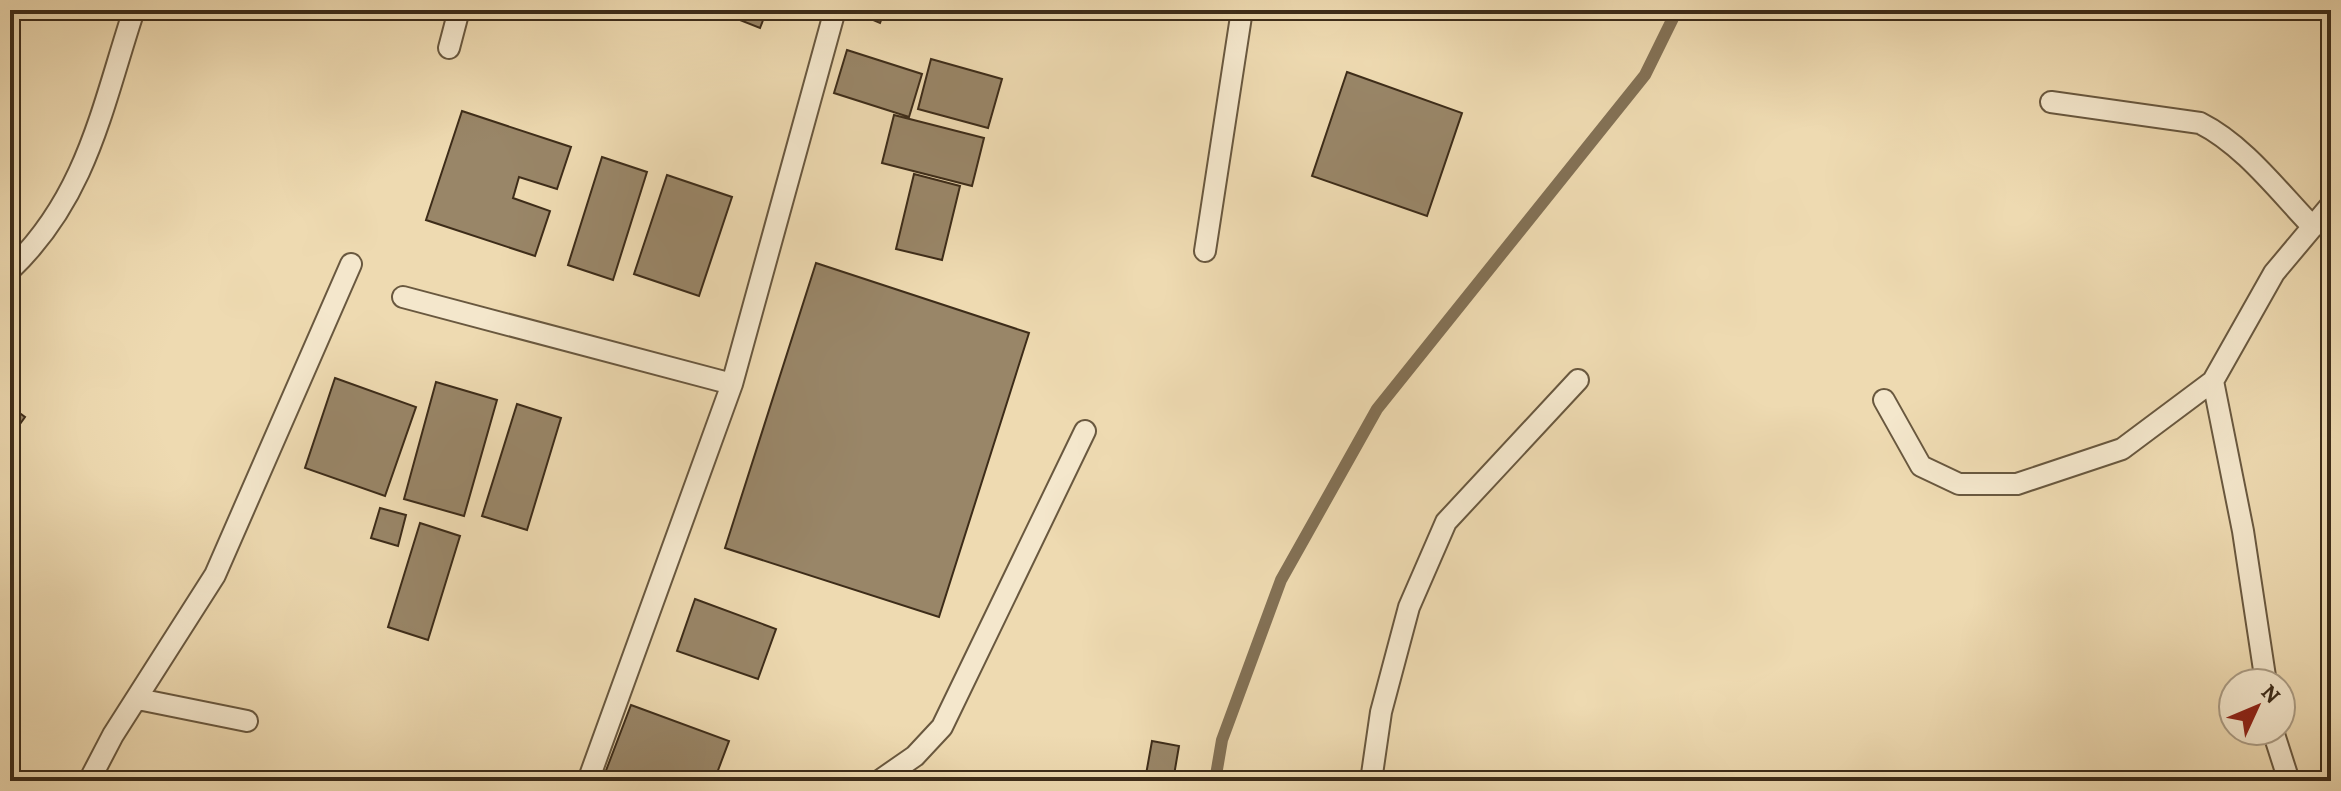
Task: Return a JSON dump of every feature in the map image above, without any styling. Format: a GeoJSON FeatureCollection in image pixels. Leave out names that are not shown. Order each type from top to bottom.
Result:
{"type":"FeatureCollection","features":[{"type":"Feature","properties":{"kind":"lane"},"geometry":{"type":"LineString","coordinates":[[10,270],[60,210],[85,165],[134,10]]}},
{"type":"Feature","properties":{"kind":"lane"},"geometry":{"type":"LineString","coordinates":[[449,48],[459,10]]}},
{"type":"Feature","properties":{"kind":"lane"},"geometry":{"type":"LineString","coordinates":[[588,781],[732,384],[835,10]]}},
{"type":"Feature","properties":{"kind":"lane"},"geometry":{"type":"LineString","coordinates":[[1205,251],[1242,10]]}},
{"type":"Feature","properties":{"kind":"lane"},"geometry":{"type":"LineString","coordinates":[[2051,102],[2200,123],[2216,131],[2240,152],[2313,227]]}},
{"type":"Feature","properties":{"kind":"lane"},"geometry":{"type":"LineString","coordinates":[[1884,400],[1921,466],[1959,484],[2017,484],[2122,449],[2213,381],[2274,273],[2331,205]]}},
{"type":"Feature","properties":{"kind":"lane"},"geometry":{"type":"LineString","coordinates":[[89,781],[215,575],[351,264]]}},
{"type":"Feature","properties":{"kind":"lane"},"geometry":{"type":"LineString","coordinates":[[403,297],[732,384]]}},
{"type":"Feature","properties":{"kind":"lane"},"geometry":{"type":"LineString","coordinates":[[1371,781],[1381,712],[1409,607],[1446,522],[1578,380]]}},
{"type":"Feature","properties":{"kind":"lane"},"geometry":{"type":"LineString","coordinates":[[2213,381],[2243,531],[2264,667]]}},
{"type":"Feature","properties":{"kind":"lane"},"geometry":{"type":"LineString","coordinates":[[879,781],[915,756],[942,727],[1085,431]]}},
{"type":"Feature","properties":{"kind":"lane"},"geometry":{"type":"LineString","coordinates":[[138,699],[247,721]]}},
{"type":"Feature","properties":{"kind":"lane"},"geometry":{"type":"LineString","coordinates":[[2278,747],[2289,781]]}},
{"type":"Feature","properties":{"kind":"building"},"geometry":{"type":"Polygon","coordinates":[[[723,10],[767,10],[760,28],[722,13],[723,10]]]}},
{"type":"Feature","properties":{"kind":"building"},"geometry":{"type":"Polygon","coordinates":[[[850,10],[885,10],[880,23],[850,10]]]}},
{"type":"Feature","properties":{"kind":"building"},"geometry":{"type":"Polygon","coordinates":[[[847,50],[922,74],[909,117],[834,93],[847,50]]]}},
{"type":"Feature","properties":{"kind":"building"},"geometry":{"type":"Polygon","coordinates":[[[931,59],[1002,79],[988,128],[918,109],[931,59]]]}},
{"type":"Feature","properties":{"kind":"building"},"geometry":{"type":"Polygon","coordinates":[[[1347,72],[1462,113],[1427,216],[1312,176],[1347,72]]]}},
{"type":"Feature","properties":{"kind":"building"},"geometry":{"type":"Polygon","coordinates":[[[462,111],[571,147],[557,189],[519,177],[513,198],[550,211],[535,256],[426,220],[462,111]]]}},
{"type":"Feature","properties":{"kind":"building"},"geometry":{"type":"Polygon","coordinates":[[[894,115],[984,138],[972,186],[882,163],[894,115]]]}},
{"type":"Feature","properties":{"kind":"building"},"geometry":{"type":"Polygon","coordinates":[[[602,157],[647,172],[613,280],[568,265],[602,157]]]}},
{"type":"Feature","properties":{"kind":"building"},"geometry":{"type":"Polygon","coordinates":[[[914,174],[960,186],[942,260],[896,249],[914,174]]]}},
{"type":"Feature","properties":{"kind":"building"},"geometry":{"type":"Polygon","coordinates":[[[667,175],[732,197],[699,296],[634,274],[667,175]]]}},
{"type":"Feature","properties":{"kind":"building"},"geometry":{"type":"Polygon","coordinates":[[[816,263],[1029,333],[939,617],[725,548],[816,263]]]}},
{"type":"Feature","properties":{"kind":"building"},"geometry":{"type":"Polygon","coordinates":[[[335,378],[416,407],[385,496],[305,468],[335,378]]]}},
{"type":"Feature","properties":{"kind":"building"},"geometry":{"type":"Polygon","coordinates":[[[436,382],[497,400],[464,516],[404,499],[436,382]]]}},
{"type":"Feature","properties":{"kind":"building"},"geometry":{"type":"Polygon","coordinates":[[[517,404],[561,418],[527,530],[482,516],[517,404]]]}},
{"type":"Feature","properties":{"kind":"building"},"geometry":{"type":"Polygon","coordinates":[[[10,406],[25,417],[10,438],[10,406]]]}},
{"type":"Feature","properties":{"kind":"building"},"geometry":{"type":"Polygon","coordinates":[[[380,508],[406,515],[398,546],[371,538],[380,508]]]}},
{"type":"Feature","properties":{"kind":"building"},"geometry":{"type":"Polygon","coordinates":[[[420,523],[460,536],[428,640],[388,627],[420,523]]]}},
{"type":"Feature","properties":{"kind":"building"},"geometry":{"type":"Polygon","coordinates":[[[695,599],[776,629],[758,679],[677,651],[695,599]]]}},
{"type":"Feature","properties":{"kind":"building"},"geometry":{"type":"Polygon","coordinates":[[[631,705],[729,741],[714,781],[602,781],[631,705]]]}},
{"type":"Feature","properties":{"kind":"building"},"geometry":{"type":"Polygon","coordinates":[[[1152,741],[1179,746],[1173,781],[1145,780],[1152,741]]]}},
{"type":"Feature","properties":{"kind":"waterway"},"geometry":{"type":"LineString","coordinates":[[1215,781],[1222,740],[1281,580],[1377,409],[1645,75],[1677,10]]}}]}
